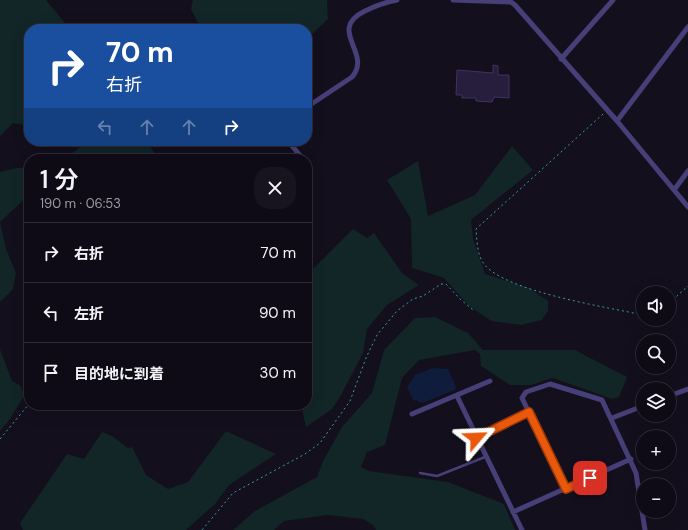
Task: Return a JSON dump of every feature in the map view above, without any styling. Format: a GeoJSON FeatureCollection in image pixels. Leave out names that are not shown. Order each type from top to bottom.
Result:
{"type":"FeatureCollection","features":[{"type":"Feature","properties":{"kind":"street"},"geometry":{"type":"LineString","coordinates":[[312,104],[352,77],[357,72],[358,61],[348,28],[352,20],[374,8],[397,0]]}},
{"type":"Feature","properties":{"kind":"street"},"geometry":{"type":"LineString","coordinates":[[453,0],[511,2],[515,5],[561,59],[608,110],[688,207]]}},
{"type":"Feature","properties":{"kind":"street"},"geometry":{"type":"LineString","coordinates":[[561,59],[613,0]]}},
{"type":"Feature","properties":{"kind":"street"},"geometry":{"type":"LineString","coordinates":[[617,121],[688,27]]}},
{"type":"Feature","properties":{"kind":"street"},"geometry":{"type":"LineString","coordinates":[[292,146],[299,154]]}},
{"type":"Feature","properties":{"kind":"street"},"geometry":{"type":"LineString","coordinates":[[674,190],[688,171]]}},
{"type":"Feature","properties":{"kind":"street"},"geometry":{"type":"LineString","coordinates":[[412,414],[490,381]]}},
{"type":"Feature","properties":{"kind":"street"},"geometry":{"type":"LineString","coordinates":[[566,489],[522,398],[526,392],[550,384],[602,400],[612,418],[636,473],[645,530]]}},
{"type":"Feature","properties":{"kind":"street"},"geometry":{"type":"LineString","coordinates":[[676,393],[688,389]]}},
{"type":"Feature","properties":{"kind":"street"},"geometry":{"type":"LineString","coordinates":[[457,396],[476,438],[522,530]]}},
{"type":"Feature","properties":{"kind":"street"},"geometry":{"type":"LineString","coordinates":[[612,418],[636,409]]}},
{"type":"Feature","properties":{"kind":"street"},"geometry":{"type":"LineString","coordinates":[[476,438],[529,412]]}},
{"type":"Feature","properties":{"kind":"street"},"geometry":{"type":"LineString","coordinates":[[513,512],[631,459]]}},
{"type":"Feature","properties":{"kind":"lane"},"geometry":{"type":"LineString","coordinates":[[420,474],[437,476],[486,457]]}},
{"type":"Feature","properties":{"kind":"path"},"geometry":{"type":"LineString","coordinates":[[608,110],[476,229],[478,253],[483,263],[490,271],[515,283],[557,296],[636,313]]}},
{"type":"Feature","properties":{"kind":"path"},"geometry":{"type":"LineString","coordinates":[[202,530],[233,493],[305,454],[322,441],[350,401],[366,358],[378,335],[397,311],[413,299],[423,296],[441,284],[446,284],[473,310]]}},
{"type":"Feature","properties":{"kind":"path"},"geometry":{"type":"LineString","coordinates":[[676,297],[688,286]]}},
{"type":"Feature","properties":{"kind":"path"},"geometry":{"type":"LineString","coordinates":[[0,439],[24,410]]}},
{"type":"Feature","properties":{"kind":"green space"},"geometry":{"type":"Polygon","coordinates":[[[0,0],[46,0],[66,24],[24,24],[24,125],[13,123],[0,136],[0,0]]]}},
{"type":"Feature","properties":{"kind":"green space"},"geometry":{"type":"Polygon","coordinates":[[[193,0],[327,0],[328,19],[312,34],[312,24],[198,24],[191,9],[193,0]]]}},
{"type":"Feature","properties":{"kind":"green space"},"geometry":{"type":"Polygon","coordinates":[[[82,146],[150,146],[155,154],[71,154],[82,146]]]}},
{"type":"Feature","properties":{"kind":"green space"},"geometry":{"type":"Polygon","coordinates":[[[512,146],[533,170],[471,220],[473,239],[485,274],[529,288],[548,301],[548,311],[542,320],[521,325],[491,321],[469,306],[444,278],[412,268],[411,219],[387,180],[418,161],[428,216],[475,195],[512,146]]]}},
{"type":"Feature","properties":{"kind":"green space"},"geometry":{"type":"Polygon","coordinates":[[[16,168],[24,168],[24,200],[0,222],[0,172],[16,168]]]}},
{"type":"Feature","properties":{"kind":"green space"},"geometry":{"type":"Polygon","coordinates":[[[0,222],[6,249],[16,273],[13,289],[0,302],[0,222]]]}},
{"type":"Feature","properties":{"kind":"green space"},"geometry":{"type":"Polygon","coordinates":[[[353,229],[367,238],[374,233],[402,273],[419,285],[387,305],[367,329],[363,353],[340,397],[332,409],[306,427],[302,410],[312,410],[312,270],[353,229]]]}},
{"type":"Feature","properties":{"kind":"green space"},"geometry":{"type":"Polygon","coordinates":[[[435,317],[468,333],[483,350],[575,350],[627,377],[619,397],[612,399],[553,378],[531,385],[510,385],[481,366],[480,354],[475,350],[419,360],[402,378],[385,445],[367,452],[361,467],[369,471],[448,482],[504,504],[515,530],[376,530],[373,525],[363,519],[328,515],[284,521],[274,530],[233,530],[255,511],[317,477],[323,461],[342,427],[372,393],[384,350],[415,318],[435,317]]]}},
{"type":"Feature","properties":{"kind":"green space"},"geometry":{"type":"Polygon","coordinates":[[[0,349],[12,381],[21,386],[24,396],[10,419],[0,431],[0,349]]]}},
{"type":"Feature","properties":{"kind":"green space"},"geometry":{"type":"Polygon","coordinates":[[[226,431],[276,454],[229,485],[215,504],[186,530],[23,530],[20,523],[67,454],[84,459],[102,432],[112,436],[128,448],[132,447],[146,475],[168,489],[188,482],[226,431]]]}},
{"type":"Feature","properties":{"kind":"water"},"geometry":{"type":"Polygon","coordinates":[[[432,368],[448,369],[456,387],[455,390],[422,403],[418,402],[417,400],[414,401],[407,387],[415,375],[432,368]]]}},
{"type":"Feature","properties":{"kind":"building"},"geometry":{"type":"Polygon","coordinates":[[[493,65],[498,66],[498,75],[509,75],[509,98],[494,97],[492,102],[476,101],[476,98],[462,98],[462,95],[456,95],[457,70],[493,73],[493,65]]]}},
{"type":"Feature","properties":{"kind":"route"},"geometry":{"type":"LineString","coordinates":[[476,438],[529,412],[566,489],[590,478]]}}]}
